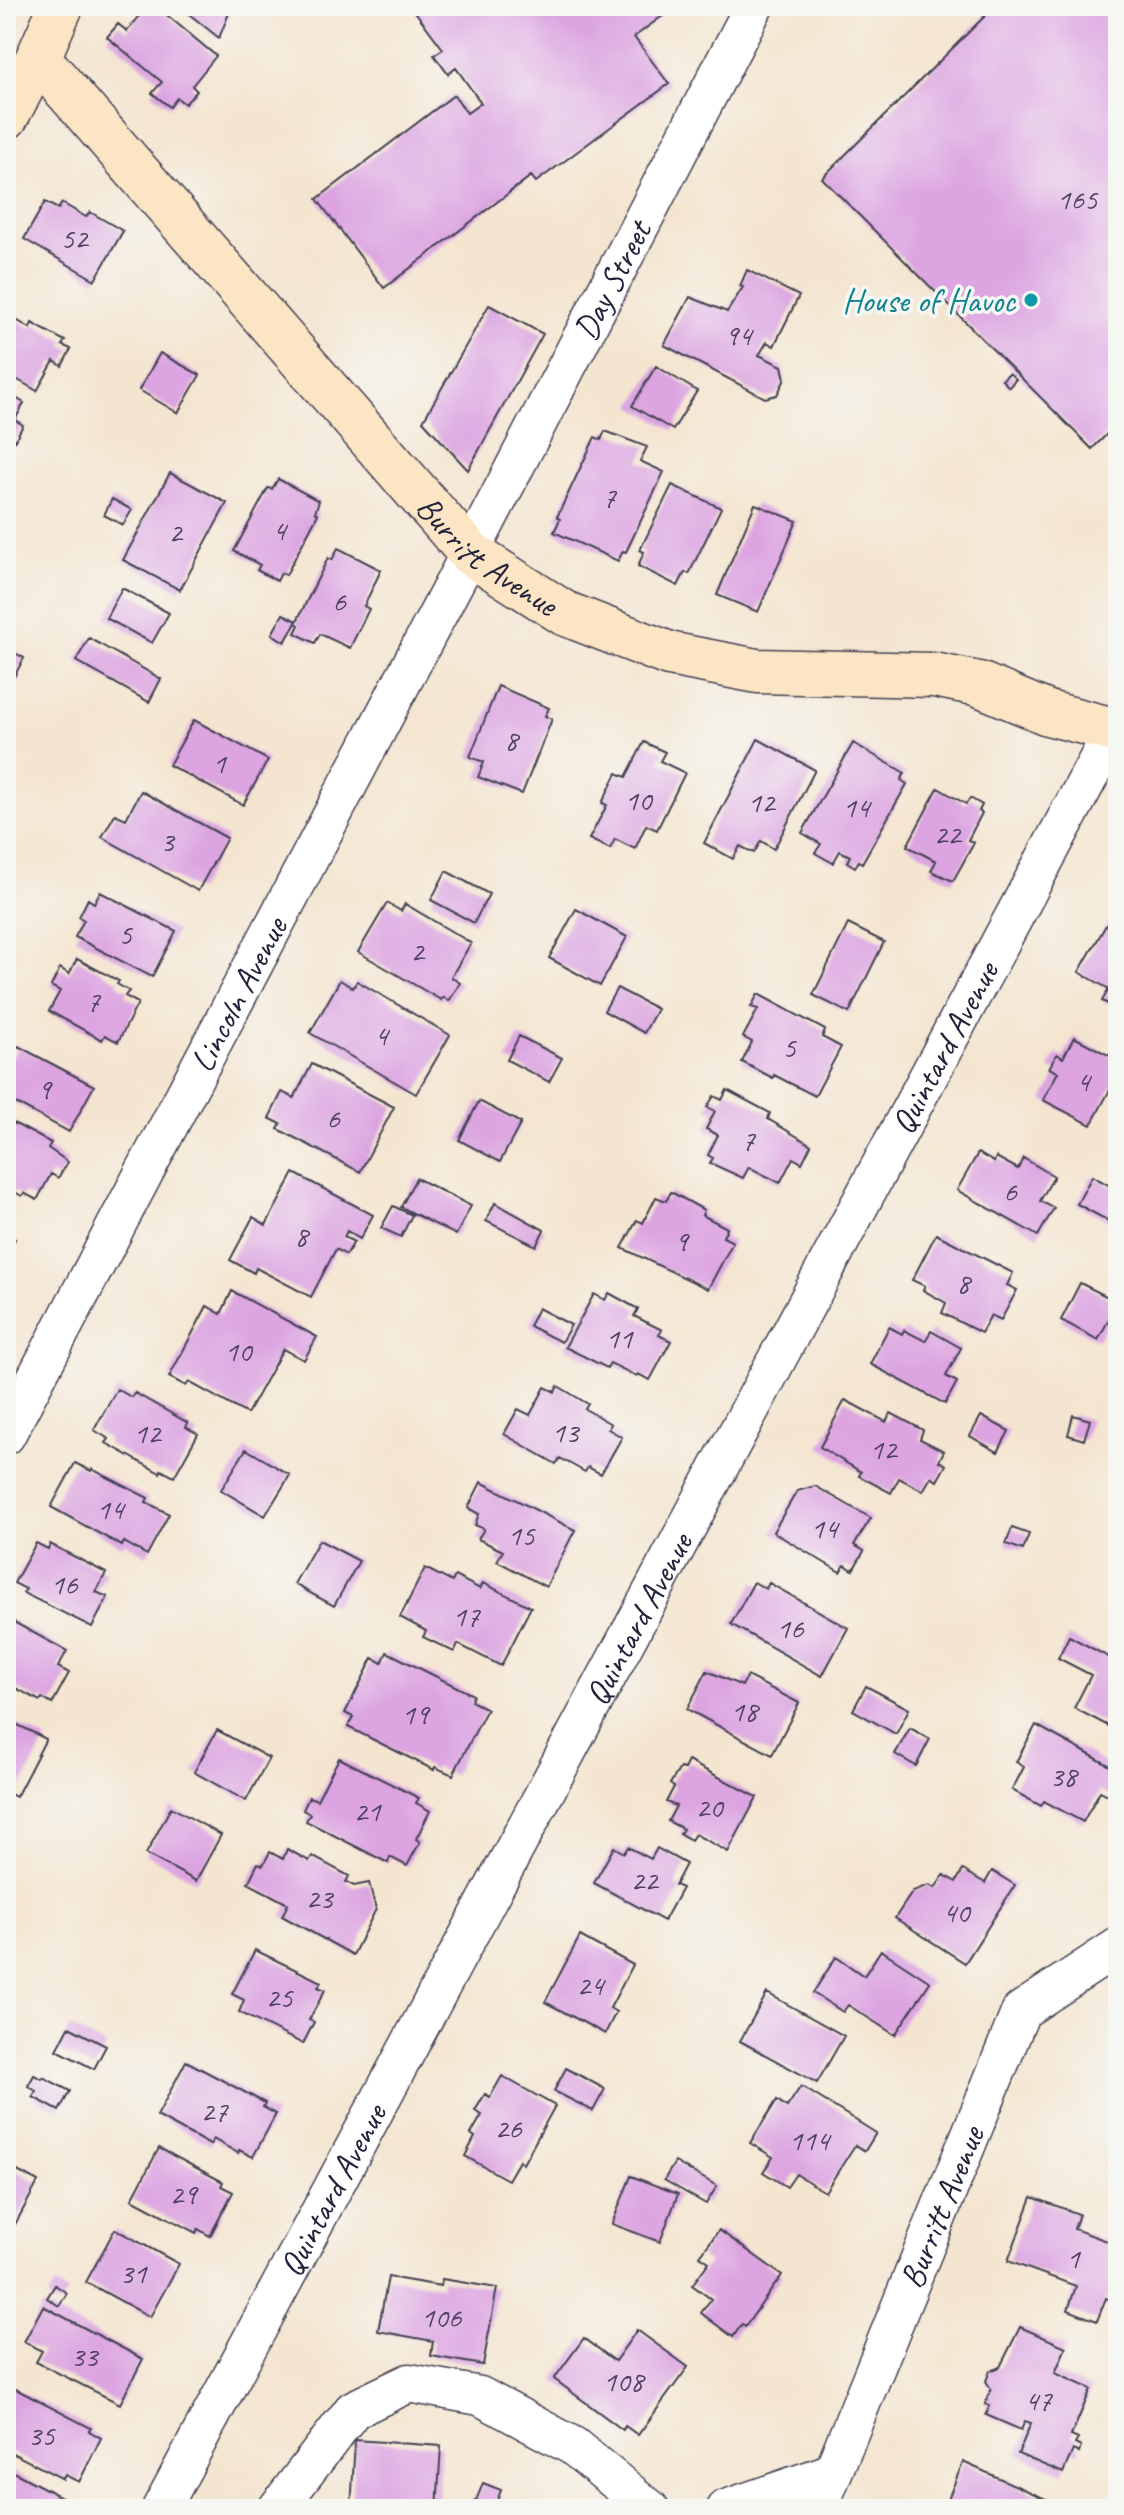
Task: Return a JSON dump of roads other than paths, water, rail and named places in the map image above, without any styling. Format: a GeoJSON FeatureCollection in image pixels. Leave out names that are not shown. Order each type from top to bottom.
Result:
{"type":"FeatureCollection","features":[{"type":"Feature","properties":{"kind":"main road"},"geometry":{"type":"LineString","coordinates":[[6,117],[38,58],[61,6]]}},
{"type":"Feature","properties":{"kind":"main road","name":"Burritt Avenue"},"geometry":{"type":"LineString","coordinates":[[38,58],[470,553],[564,613],[669,654],[757,671],[934,675],[979,684],[1048,713],[1117,730]]}},
{"type":"Feature","properties":{"kind":"street","name":"Day Street"},"geometry":{"type":"LineString","coordinates":[[470,553],[754,6]]}},
{"type":"Feature","properties":{"kind":"street","name":"Lincoln Avenue"},"geometry":{"type":"LineString","coordinates":[[6,1435],[470,553]]}},
{"type":"Feature","properties":{"kind":"street","name":"Quintard Avenue"},"geometry":{"type":"LineString","coordinates":[[161,2509],[1117,730]]}},
{"type":"Feature","properties":{"kind":"street","name":"Burritt Avenue"},"geometry":{"type":"LineString","coordinates":[[818,2509],[1021,2011],[1118,1947]]}},
{"type":"Feature","properties":{"kind":"street"},"geometry":{"type":"LineString","coordinates":[[277,2509],[353,2410],[409,2383],[480,2396],[573,2446],[650,2509]]}},
{"type":"Feature","properties":{"kind":"street"},"geometry":{"type":"LineString","coordinates":[[726,2509],[831,2473]]}},
{"type":"Feature","properties":{"kind":"place","name":"House of Havoc"},"geometry":{"type":"Point","coordinates":[1031,300]}}]}
